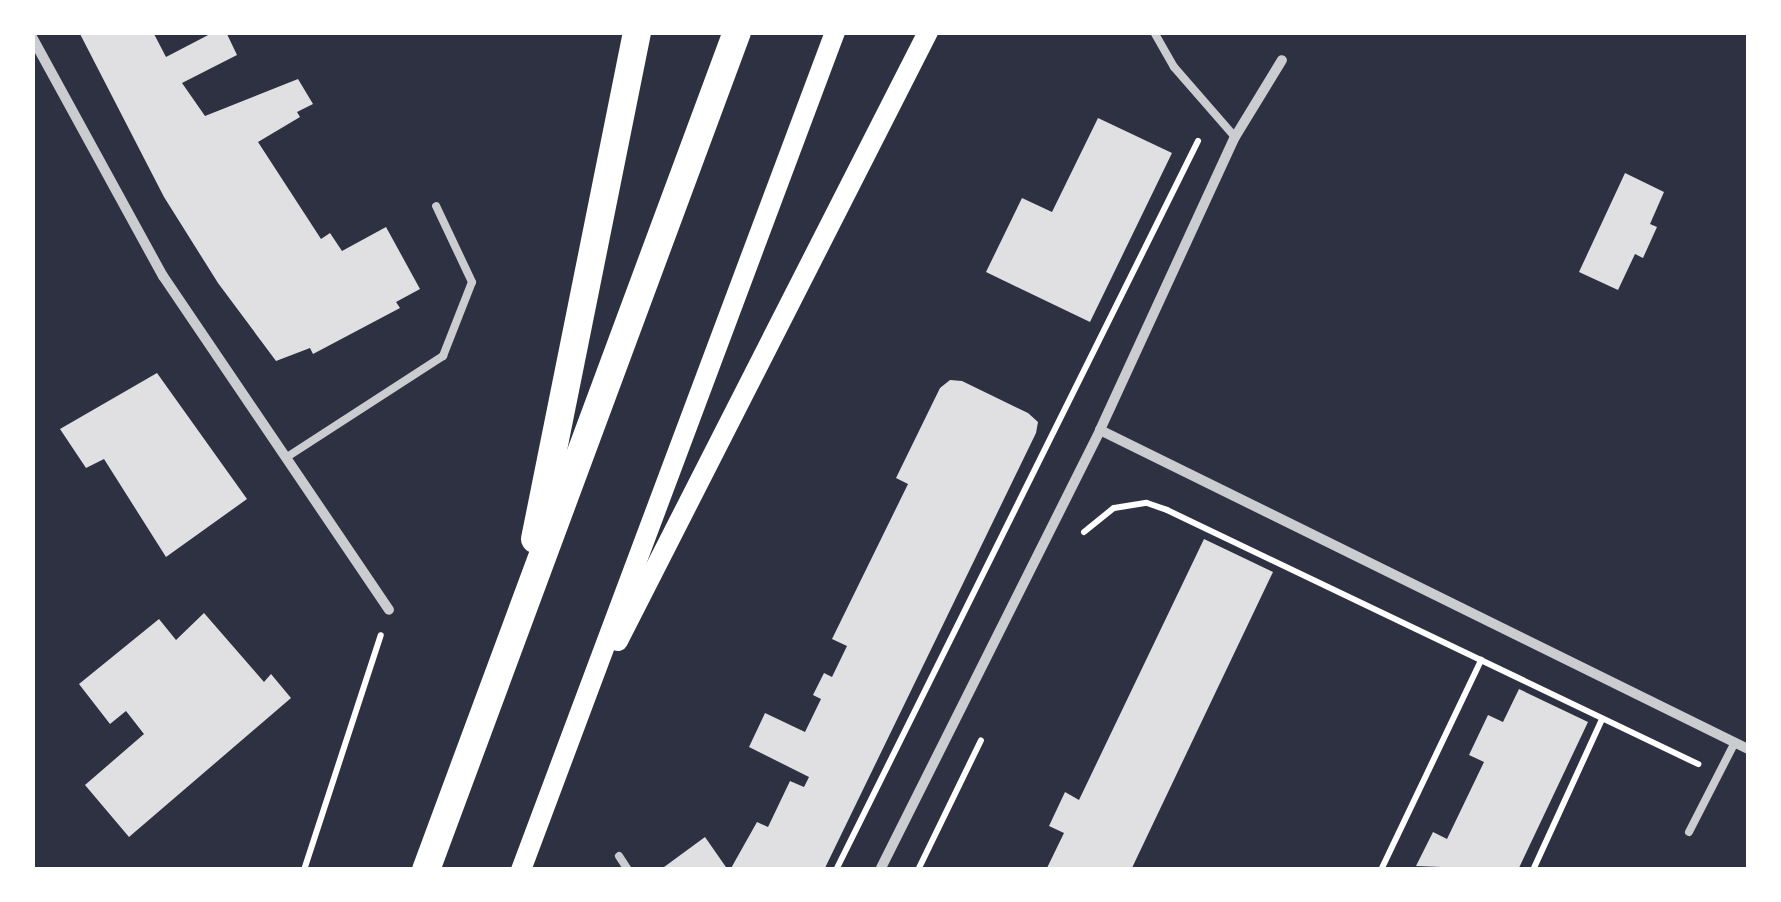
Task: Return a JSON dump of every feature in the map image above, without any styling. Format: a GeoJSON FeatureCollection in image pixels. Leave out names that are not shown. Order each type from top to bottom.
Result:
{"type":"FeatureCollection","features":[{"type":"Feature","properties":{"kind":"highway"},"geometry":{"type":"LineString","coordinates":[[520,618],[636,32]]}},
{"type":"Feature","properties":{"kind":"highway"},"geometry":{"type":"LineString","coordinates":[[426,870],[737,32]]}},
{"type":"Feature","properties":{"kind":"main road"},"geometry":{"type":"LineString","coordinates":[[521,870],[835,32]]}},
{"type":"Feature","properties":{"kind":"main road"},"geometry":{"type":"LineString","coordinates":[[574,727],[928,32]]}},
{"type":"Feature","properties":{"kind":"street"},"geometry":{"type":"LineString","coordinates":[[32,37],[163,276],[389,610]]}},
{"type":"Feature","properties":{"kind":"street"},"geometry":{"type":"LineString","coordinates":[[880,870],[1100,430],[1235,137],[1282,60]]}},
{"type":"Feature","properties":{"kind":"street"},"geometry":{"type":"LineString","coordinates":[[1100,430],[1748,749]]}},
{"type":"Feature","properties":{"kind":"lane"},"geometry":{"type":"LineString","coordinates":[[1154,32],[1174,67],[1235,137]]}},
{"type":"Feature","properties":{"kind":"lane"},"geometry":{"type":"LineString","coordinates":[[287,457],[443,356],[472,282],[436,206]]}},
{"type":"Feature","properties":{"kind":"lane"},"geometry":{"type":"LineString","coordinates":[[1690,832],[1735,742]]}},
{"type":"Feature","properties":{"kind":"lane"},"geometry":{"type":"LineString","coordinates":[[619,856],[628,870]]}},
{"type":"Feature","properties":{"kind":"path"},"geometry":{"type":"LineString","coordinates":[[836,870],[1198,141]]}},
{"type":"Feature","properties":{"kind":"path"},"geometry":{"type":"LineString","coordinates":[[1077,542],[1098,516],[1114,508],[1147,503],[1718,774]]}},
{"type":"Feature","properties":{"kind":"path"},"geometry":{"type":"LineString","coordinates":[[304,870],[389,610]]}},
{"type":"Feature","properties":{"kind":"path"},"geometry":{"type":"LineString","coordinates":[[1381,870],[1481,660]]}},
{"type":"Feature","properties":{"kind":"path"},"geometry":{"type":"LineString","coordinates":[[1533,870],[1602,718]]}},
{"type":"Feature","properties":{"kind":"path"},"geometry":{"type":"LineString","coordinates":[[918,870],[985,732]]}},
{"type":"Feature","properties":{"kind":"building"},"geometry":{"type":"Polygon","coordinates":[[[79,32],[153,32],[166,57],[214,32],[226,32],[237,55],[182,83],[205,116],[298,79],[313,104],[297,112],[300,117],[258,142],[321,239],[330,233],[342,251],[386,227],[420,289],[396,302],[400,308],[313,354],[310,348],[276,361],[218,283],[164,197],[79,32]]]}},
{"type":"Feature","properties":{"kind":"building"},"geometry":{"type":"Polygon","coordinates":[[[1098,118],[1172,153],[1090,322],[986,272],[1022,198],[1052,212],[1098,118]]]}},
{"type":"Feature","properties":{"kind":"building"},"geometry":{"type":"Polygon","coordinates":[[[1625,173],[1664,192],[1650,224],[1657,227],[1643,258],[1635,254],[1618,290],[1579,272],[1625,173]]]}},
{"type":"Feature","properties":{"kind":"building"},"geometry":{"type":"Polygon","coordinates":[[[157,373],[247,499],[166,557],[104,459],[86,468],[60,429],[157,373]]]}},
{"type":"Feature","properties":{"kind":"building"},"geometry":{"type":"Polygon","coordinates":[[[950,380],[962,381],[1028,413],[1038,422],[1036,433],[824,870],[730,870],[757,822],[768,827],[790,781],[804,787],[809,777],[749,747],[765,713],[805,732],[821,699],[813,695],[824,673],[832,677],[847,646],[832,639],[908,484],[896,478],[940,388],[950,380]]]}},
{"type":"Feature","properties":{"kind":"building"},"geometry":{"type":"Polygon","coordinates":[[[1204,539],[1273,572],[1131,870],[1046,870],[1064,833],[1049,826],[1065,792],[1079,800],[1204,539]]]}},
{"type":"Feature","properties":{"kind":"building"},"geometry":{"type":"Polygon","coordinates":[[[204,613],[264,682],[271,674],[291,698],[129,837],[85,785],[144,734],[126,711],[110,724],[79,684],[159,619],[176,640],[204,613]]]}},
{"type":"Feature","properties":{"kind":"building"},"geometry":{"type":"Polygon","coordinates":[[[1519,689],[1588,722],[1518,870],[1416,866],[1433,832],[1447,839],[1484,762],[1469,755],[1488,715],[1503,722],[1519,689]]]}},
{"type":"Feature","properties":{"kind":"building"},"geometry":{"type":"Polygon","coordinates":[[[705,837],[728,870],[660,870],[705,837]]]}}]}
